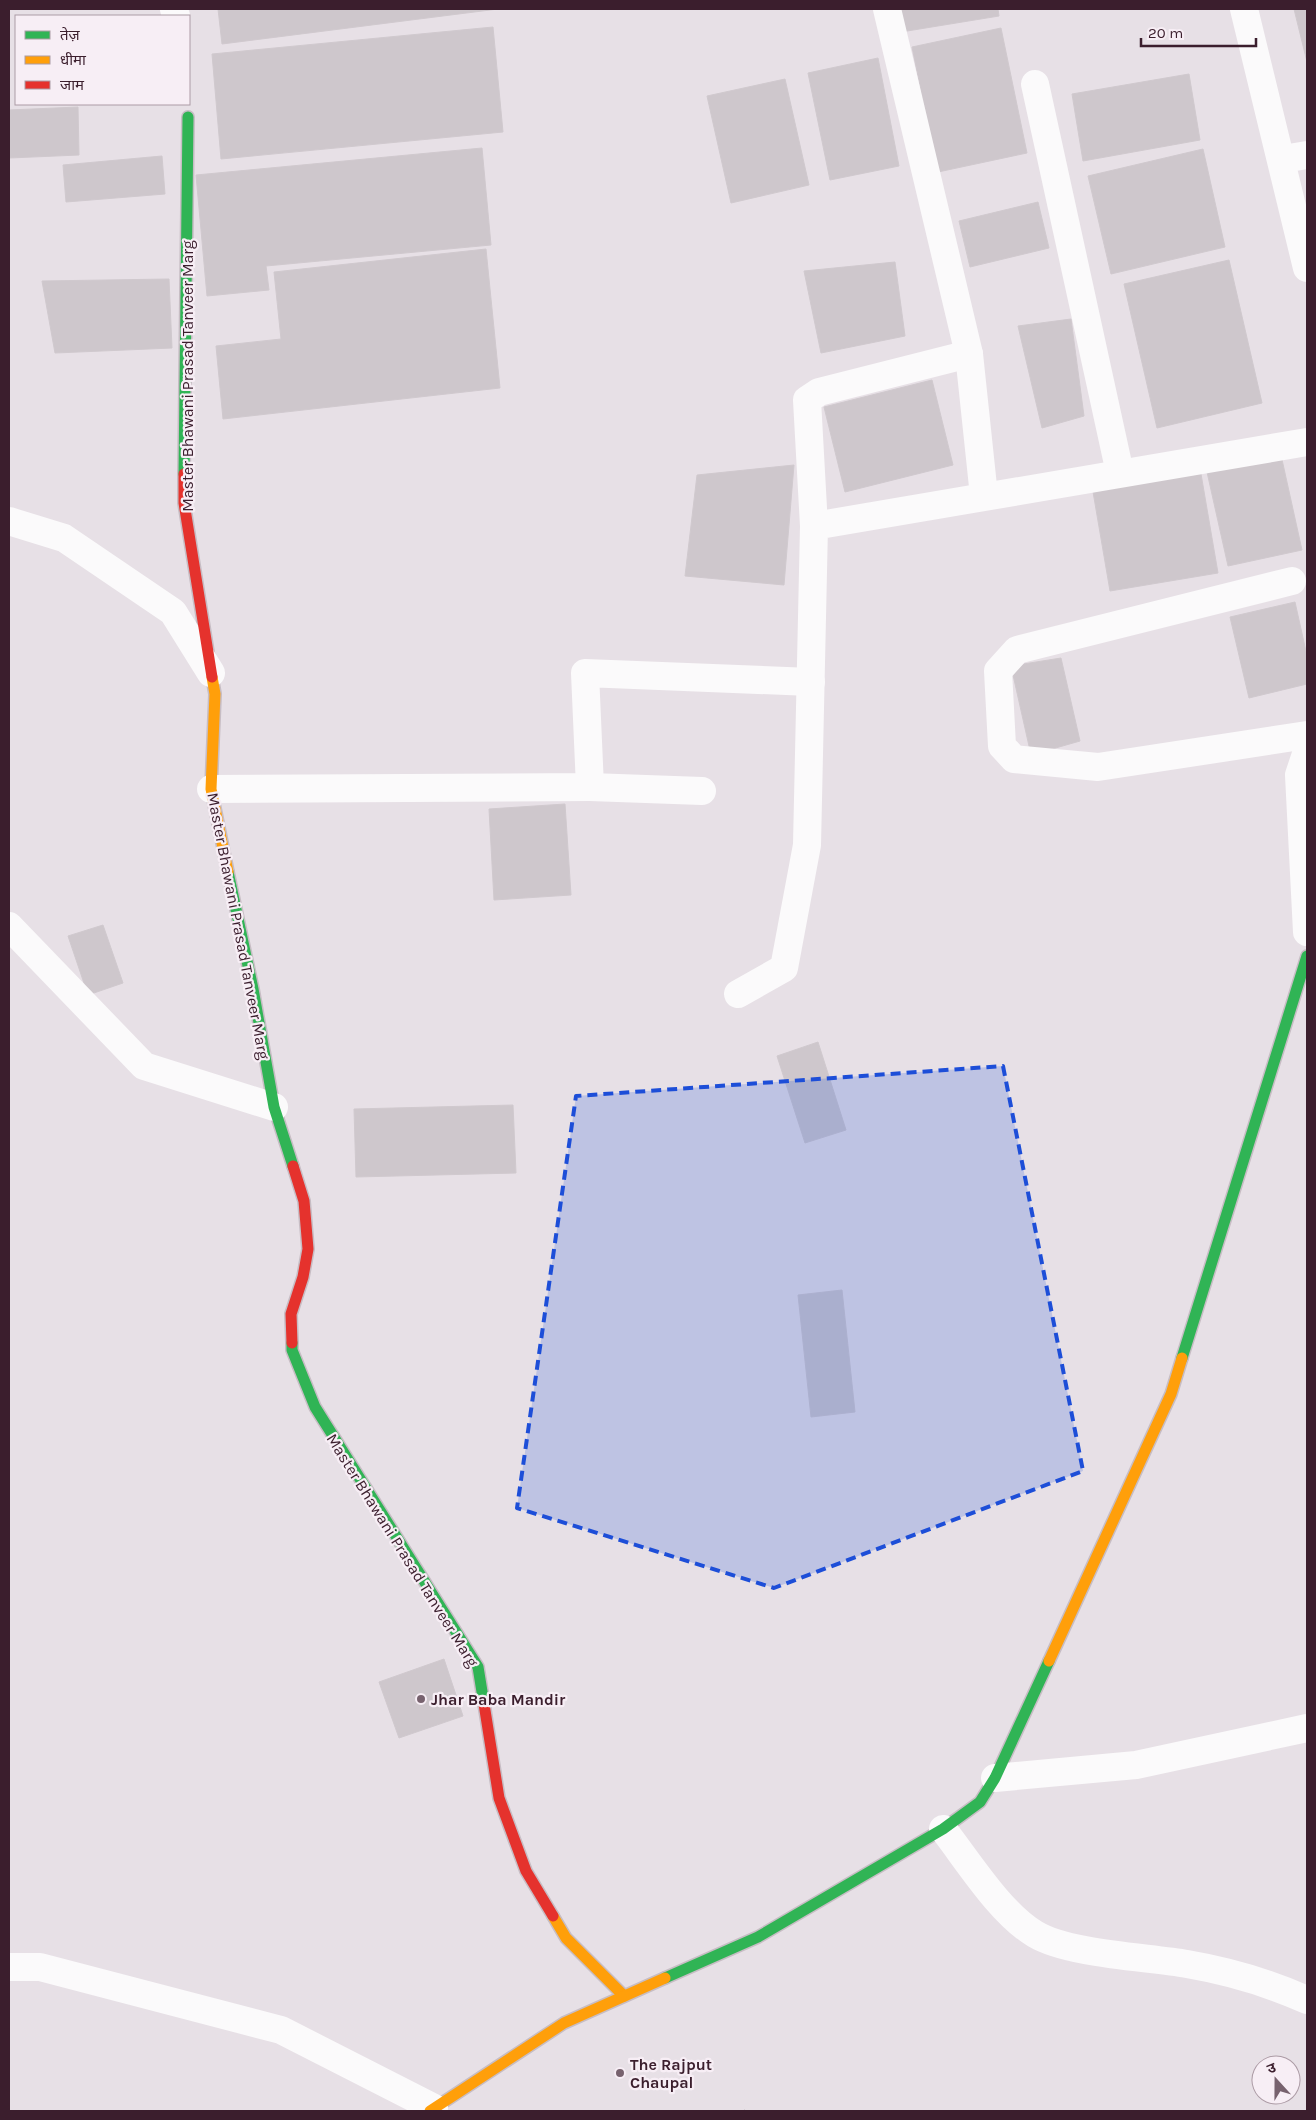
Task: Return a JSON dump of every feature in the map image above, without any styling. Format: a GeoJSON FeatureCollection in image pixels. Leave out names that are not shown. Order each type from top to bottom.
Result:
{"type":"FeatureCollection","features":[{"type":"Feature","properties":{"kind":"street"},"geometry":{"type":"LineString","coordinates":[[887,9],[969,354],[984,496]]}},
{"type":"Feature","properties":{"kind":"street"},"geometry":{"type":"LineString","coordinates":[[1244,9],[1295,157],[1307,268]]}},
{"type":"Feature","properties":{"kind":"street"},"geometry":{"type":"LineString","coordinates":[[1035,84],[1120,473]]}},
{"type":"Feature","properties":{"kind":"street","name":"Master Bhawani Prasad Tanveer Marg"},"geometry":{"type":"LineString","coordinates":[[188,117],[184,503],[215,694],[211,789],[253,989],[274,1107],[304,1201],[308,1249],[303,1277],[291,1314],[292,1350],[302,1380],[315,1407],[478,1667],[499,1798],[526,1871],[566,1938],[624,1996]]}},
{"type":"Feature","properties":{"kind":"street"},"geometry":{"type":"LineString","coordinates":[[738,994],[784,968],[807,845],[814,526],[807,400],[819,392],[969,354]]}},
{"type":"Feature","properties":{"kind":"street"},"geometry":{"type":"LineString","coordinates":[[814,526],[1307,442]]}},
{"type":"Feature","properties":{"kind":"street"},"geometry":{"type":"LineString","coordinates":[[9,521],[64,538],[173,612],[211,673]]}},
{"type":"Feature","properties":{"kind":"street"},"geometry":{"type":"LineString","coordinates":[[1292,581],[1017,650],[998,671],[1002,746],[1014,759],[1098,767],[1307,734]]}},
{"type":"Feature","properties":{"kind":"street"},"geometry":{"type":"LineString","coordinates":[[590,787],[585,673],[810,682]]}},
{"type":"Feature","properties":{"kind":"street"},"geometry":{"type":"LineString","coordinates":[[1307,751],[1299,775],[1307,932]]}},
{"type":"Feature","properties":{"kind":"street"},"geometry":{"type":"LineString","coordinates":[[211,789],[590,787],[702,791]]}},
{"type":"Feature","properties":{"kind":"street"},"geometry":{"type":"LineString","coordinates":[[9,926],[144,1066],[274,1107]]}},
{"type":"Feature","properties":{"kind":"street"},"geometry":{"type":"LineString","coordinates":[[9,1967],[40,1967],[281,2030],[432,2110],[564,2023],[758,1937],[943,1828],[980,1802],[995,1778],[1171,1394],[1307,956]]}},
{"type":"Feature","properties":{"kind":"street"},"geometry":{"type":"LineString","coordinates":[[995,1778],[1136,1765],[1307,1728]]}},
{"type":"Feature","properties":{"kind":"street"},"geometry":{"type":"LineString","coordinates":[[943,1828],[1011,1917],[1036,1935],[1065,1945],[1188,1964],[1275,1985],[1307,2000]]}},
{"type":"Feature","properties":{"kind":"highlighted area"},"geometry":{"type":"Polygon","coordinates":[[[1003,1066],[1083,1471],[774,1588],[517,1508],[576,1096],[1003,1066]]]}},
{"type":"Feature","properties":{"kind":"building"},"geometry":{"type":"Polygon","coordinates":[[[218,9],[498,9],[222,44],[218,9]]]}},
{"type":"Feature","properties":{"kind":"building"},"geometry":{"type":"Polygon","coordinates":[[[897,9],[998,9],[999,16],[901,32],[897,9]]]}},
{"type":"Feature","properties":{"kind":"building"},"geometry":{"type":"Polygon","coordinates":[[[1294,9],[1307,9],[1307,62],[1294,9]]]}},
{"type":"Feature","properties":{"kind":"building"},"geometry":{"type":"Polygon","coordinates":[[[493,27],[503,132],[221,159],[212,54],[493,27]]]}},
{"type":"Feature","properties":{"kind":"building"},"geometry":{"type":"Polygon","coordinates":[[[1001,28],[1027,153],[938,172],[912,47],[1001,28]]]}},
{"type":"Feature","properties":{"kind":"building"},"geometry":{"type":"Polygon","coordinates":[[[878,58],[899,166],[830,180],[808,73],[878,58]]]}},
{"type":"Feature","properties":{"kind":"building"},"geometry":{"type":"Polygon","coordinates":[[[1189,74],[1200,140],[1083,161],[1072,94],[1189,74]]]}},
{"type":"Feature","properties":{"kind":"building"},"geometry":{"type":"Polygon","coordinates":[[[785,79],[809,185],[731,203],[707,96],[785,79]]]}},
{"type":"Feature","properties":{"kind":"building"},"geometry":{"type":"Polygon","coordinates":[[[78,107],[79,155],[9,158],[9,110],[78,107]]]}},
{"type":"Feature","properties":{"kind":"building"},"geometry":{"type":"Polygon","coordinates":[[[482,148],[491,245],[266,266],[269,290],[207,296],[196,175],[482,148]]]}},
{"type":"Feature","properties":{"kind":"building"},"geometry":{"type":"Polygon","coordinates":[[[1203,149],[1225,247],[1111,274],[1088,176],[1203,149]]]}},
{"type":"Feature","properties":{"kind":"building"},"geometry":{"type":"Polygon","coordinates":[[[162,156],[165,194],[66,202],[63,165],[162,156]]]}},
{"type":"Feature","properties":{"kind":"building"},"geometry":{"type":"Polygon","coordinates":[[[1038,202],[1049,248],[970,267],[959,221],[1038,202]]]}},
{"type":"Feature","properties":{"kind":"building"},"geometry":{"type":"Polygon","coordinates":[[[486,249],[500,388],[223,419],[216,346],[281,339],[274,272],[486,249]]]}},
{"type":"Feature","properties":{"kind":"building"},"geometry":{"type":"Polygon","coordinates":[[[1229,260],[1262,403],[1157,428],[1124,284],[1229,260]]]}},
{"type":"Feature","properties":{"kind":"building"},"geometry":{"type":"Polygon","coordinates":[[[895,262],[905,336],[821,353],[804,271],[895,262]]]}},
{"type":"Feature","properties":{"kind":"building"},"geometry":{"type":"Polygon","coordinates":[[[169,279],[172,348],[55,353],[42,281],[169,279]]]}},
{"type":"Feature","properties":{"kind":"building"},"geometry":{"type":"Polygon","coordinates":[[[1071,319],[1084,416],[1042,428],[1018,326],[1071,319]]]}},
{"type":"Feature","properties":{"kind":"building"},"geometry":{"type":"Polygon","coordinates":[[[932,380],[953,465],[845,492],[824,407],[932,380]]]}},
{"type":"Feature","properties":{"kind":"building"},"geometry":{"type":"Polygon","coordinates":[[[1281,455],[1302,550],[1228,566],[1207,472],[1281,455]]]}},
{"type":"Feature","properties":{"kind":"building"},"geometry":{"type":"Polygon","coordinates":[[[794,465],[784,585],[685,576],[697,475],[794,465]]]}},
{"type":"Feature","properties":{"kind":"building"},"geometry":{"type":"Polygon","coordinates":[[[1200,468],[1218,573],[1110,591],[1092,486],[1200,468]]]}},
{"type":"Feature","properties":{"kind":"building"},"geometry":{"type":"Polygon","coordinates":[[[1295,602],[1307,656],[1307,684],[1249,698],[1230,617],[1295,602]]]}},
{"type":"Feature","properties":{"kind":"building"},"geometry":{"type":"Polygon","coordinates":[[[1061,658],[1080,741],[1031,755],[1011,666],[1061,658]]]}},
{"type":"Feature","properties":{"kind":"building"},"geometry":{"type":"Polygon","coordinates":[[[565,804],[571,895],[494,900],[489,809],[565,804]]]}},
{"type":"Feature","properties":{"kind":"building"},"geometry":{"type":"Polygon","coordinates":[[[103,925],[123,983],[88,995],[68,936],[103,925]]]}},
{"type":"Feature","properties":{"kind":"building"},"geometry":{"type":"Polygon","coordinates":[[[818,1042],[846,1130],[805,1143],[777,1056],[818,1042]]]}},
{"type":"Feature","properties":{"kind":"building"},"geometry":{"type":"Polygon","coordinates":[[[513,1105],[516,1173],[356,1177],[354,1109],[513,1105]]]}},
{"type":"Feature","properties":{"kind":"building"},"geometry":{"type":"Polygon","coordinates":[[[842,1290],[855,1412],[811,1417],[798,1295],[842,1290]]]}},
{"type":"Feature","properties":{"kind":"building","name":"Jhar Baba Mandir"},"geometry":{"type":"Polygon","coordinates":[[[444,1659],[463,1716],[399,1738],[379,1682],[444,1659]]]}},
{"type":"Feature","properties":{"kind":"traffic: fast"},"geometry":{"type":"LineString","coordinates":[[184,474],[188,117]]}},
{"type":"Feature","properties":{"kind":"traffic: fast"},"geometry":{"type":"LineString","coordinates":[[228,872],[253,989],[274,1107],[293,1166]]}},
{"type":"Feature","properties":{"kind":"traffic: fast"},"geometry":{"type":"LineString","coordinates":[[1182,1358],[1307,956]]}},
{"type":"Feature","properties":{"kind":"traffic: fast"},"geometry":{"type":"LineString","coordinates":[[292,1343],[292,1350],[315,1407],[478,1667],[484,1704]]}},
{"type":"Feature","properties":{"kind":"traffic: fast"},"geometry":{"type":"LineString","coordinates":[[665,1978],[758,1937],[943,1829],[980,1802],[995,1778],[1049,1661]]}},
{"type":"Feature","properties":{"kind":"traffic: slow"},"geometry":{"type":"LineString","coordinates":[[212,677],[215,694],[211,789],[228,872]]}},
{"type":"Feature","properties":{"kind":"traffic: slow"},"geometry":{"type":"LineString","coordinates":[[1049,1661],[1171,1394],[1182,1358]]}},
{"type":"Feature","properties":{"kind":"traffic: slow"},"geometry":{"type":"LineString","coordinates":[[553,1916],[566,1938],[624,1996]]}},
{"type":"Feature","properties":{"kind":"traffic: slow"},"geometry":{"type":"LineString","coordinates":[[430,2111],[564,2023],[665,1978]]}},
{"type":"Feature","properties":{"kind":"traffic: jam"},"geometry":{"type":"LineString","coordinates":[[184,474],[184,503],[212,677]]}},
{"type":"Feature","properties":{"kind":"traffic: jam"},"geometry":{"type":"LineString","coordinates":[[292,1343],[291,1314],[303,1277],[308,1249],[304,1201],[293,1166]]}},
{"type":"Feature","properties":{"kind":"traffic: jam"},"geometry":{"type":"LineString","coordinates":[[484,1704],[499,1798],[526,1871],[553,1916]]}},
{"type":"Feature","properties":{"kind":"place","name":"Jhar Baba Mandir"},"geometry":{"type":"Point","coordinates":[421,1699]}},
{"type":"Feature","properties":{"kind":"place","name":"The Rajput Chaupal"},"geometry":{"type":"Point","coordinates":[620,2073]}}]}
